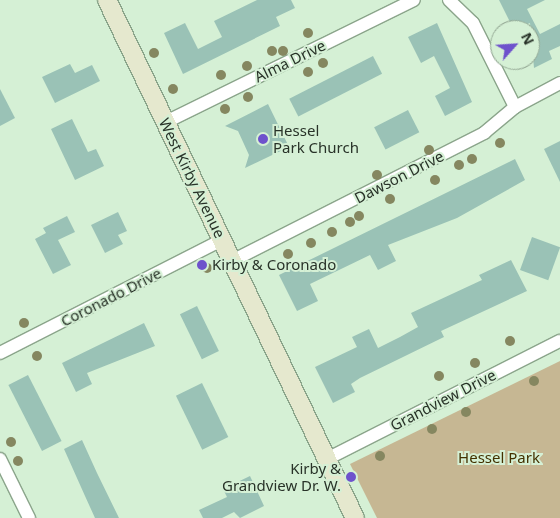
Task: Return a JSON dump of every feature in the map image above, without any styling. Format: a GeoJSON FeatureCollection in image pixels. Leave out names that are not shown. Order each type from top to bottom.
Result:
{"type":"FeatureCollection","features":[{"type":"Feature","properties":{"kind":"main road","name":"West Kirby Avenue"},"geometry":{"type":"LineString","coordinates":[[108,0],[355,518]]}},
{"type":"Feature","properties":{"kind":"street","name":"Alma Drive"},"geometry":{"type":"LineString","coordinates":[[166,122],[414,0]]}},
{"type":"Feature","properties":{"kind":"street"},"geometry":{"type":"LineString","coordinates":[[449,0],[473,23],[515,107]]}},
{"type":"Feature","properties":{"kind":"street","name":"Dawson Drive"},"geometry":{"type":"LineString","coordinates":[[232,261],[484,133],[515,107],[560,83]]}},
{"type":"Feature","properties":{"kind":"street","name":"Coronado Drive"},"geometry":{"type":"LineString","coordinates":[[0,353],[222,240]]}},
{"type":"Feature","properties":{"kind":"street","name":"Grandview Drive"},"geometry":{"type":"LineString","coordinates":[[327,459],[560,341]]}},
{"type":"Feature","properties":{"kind":"street"},"geometry":{"type":"LineString","coordinates":[[0,459],[29,518]]}},
{"type":"Feature","properties":{"kind":"green space","name":"Hessel Park"},"geometry":{"type":"Polygon","coordinates":[[[560,361],[560,518],[377,518],[350,464],[560,361]]]}},
{"type":"Feature","properties":{"kind":"building"},"geometry":{"type":"Polygon","coordinates":[[[257,0],[291,0],[295,8],[276,17],[280,26],[183,74],[164,33],[185,23],[198,49],[222,37],[214,21],[257,0]]]}},
{"type":"Feature","properties":{"kind":"building"},"geometry":{"type":"Polygon","coordinates":[[[499,0],[545,0],[527,9],[533,20],[509,20],[499,0]]]}},
{"type":"Feature","properties":{"kind":"building"},"geometry":{"type":"Polygon","coordinates":[[[437,23],[472,102],[445,116],[435,96],[450,88],[434,56],[421,63],[408,37],[437,23]]]}},
{"type":"Feature","properties":{"kind":"building"},"geometry":{"type":"Polygon","coordinates":[[[560,24],[560,46],[549,51],[552,59],[540,65],[540,34],[560,24]]]}},
{"type":"Feature","properties":{"kind":"building"},"geometry":{"type":"Polygon","coordinates":[[[373,56],[382,74],[298,116],[289,99],[373,56]]]}},
{"type":"Feature","properties":{"kind":"building"},"geometry":{"type":"Polygon","coordinates":[[[70,64],[75,73],[92,65],[100,81],[55,103],[42,77],[70,64]]]}},
{"type":"Feature","properties":{"kind":"building"},"geometry":{"type":"Polygon","coordinates":[[[0,89],[15,118],[0,126],[0,89]]]}},
{"type":"Feature","properties":{"kind":"building","name":"Hessel Park Church"},"geometry":{"type":"Polygon","coordinates":[[[268,104],[289,147],[245,168],[249,155],[238,131],[225,126],[268,104]]]}},
{"type":"Feature","properties":{"kind":"building"},"geometry":{"type":"Polygon","coordinates":[[[408,110],[419,132],[385,150],[374,127],[408,110]]]}},
{"type":"Feature","properties":{"kind":"building"},"geometry":{"type":"Polygon","coordinates":[[[72,119],[88,152],[96,149],[104,166],[75,180],[51,129],[72,119]]]}},
{"type":"Feature","properties":{"kind":"building"},"geometry":{"type":"Polygon","coordinates":[[[560,141],[560,182],[544,149],[560,141]]]}},
{"type":"Feature","properties":{"kind":"building"},"geometry":{"type":"Polygon","coordinates":[[[515,159],[525,180],[457,218],[388,245],[396,261],[378,270],[370,255],[310,284],[318,301],[297,311],[279,275],[515,159]]]}},
{"type":"Feature","properties":{"kind":"building"},"geometry":{"type":"Polygon","coordinates":[[[118,212],[127,231],[118,235],[123,244],[105,253],[91,225],[118,212]]]}},
{"type":"Feature","properties":{"kind":"building"},"geometry":{"type":"Polygon","coordinates":[[[67,216],[75,232],[58,240],[71,265],[53,274],[35,239],[46,233],[43,228],[67,216]]]}},
{"type":"Feature","properties":{"kind":"building"},"geometry":{"type":"Polygon","coordinates":[[[532,237],[560,247],[548,280],[520,270],[532,237]]]}},
{"type":"Feature","properties":{"kind":"building"},"geometry":{"type":"Polygon","coordinates":[[[511,260],[527,291],[441,331],[444,337],[360,378],[351,384],[355,392],[333,403],[315,367],[357,347],[352,337],[369,329],[378,348],[418,327],[411,313],[482,280],[479,275],[511,260]]]}},
{"type":"Feature","properties":{"kind":"building"},"geometry":{"type":"Polygon","coordinates":[[[197,306],[219,351],[202,359],[180,314],[197,306]]]}},
{"type":"Feature","properties":{"kind":"building"},"geometry":{"type":"Polygon","coordinates":[[[144,323],[155,346],[87,373],[92,384],[76,392],[62,363],[144,323]]]}},
{"type":"Feature","properties":{"kind":"building"},"geometry":{"type":"Polygon","coordinates":[[[28,375],[62,441],[42,451],[8,385],[28,375]]]}},
{"type":"Feature","properties":{"kind":"building"},"geometry":{"type":"Polygon","coordinates":[[[202,383],[228,437],[202,450],[176,396],[202,383]]]}},
{"type":"Feature","properties":{"kind":"building"},"geometry":{"type":"Polygon","coordinates":[[[82,440],[119,518],[95,518],[64,449],[82,440]]]}},
{"type":"Feature","properties":{"kind":"building"},"geometry":{"type":"Polygon","coordinates":[[[250,476],[264,506],[240,518],[234,512],[222,518],[203,518],[199,510],[227,497],[223,489],[250,476]]]}},
{"type":"Feature","properties":{"kind":"place","name":"Hessel Park Church"},"geometry":{"type":"Point","coordinates":[263,139]}},
{"type":"Feature","properties":{"kind":"place","name":"Kirby & Coronado"},"geometry":{"type":"Point","coordinates":[202,265]}},
{"type":"Feature","properties":{"kind":"place","name":"Kirby & Grandview Dr. W."},"geometry":{"type":"Point","coordinates":[351,477]}}]}
